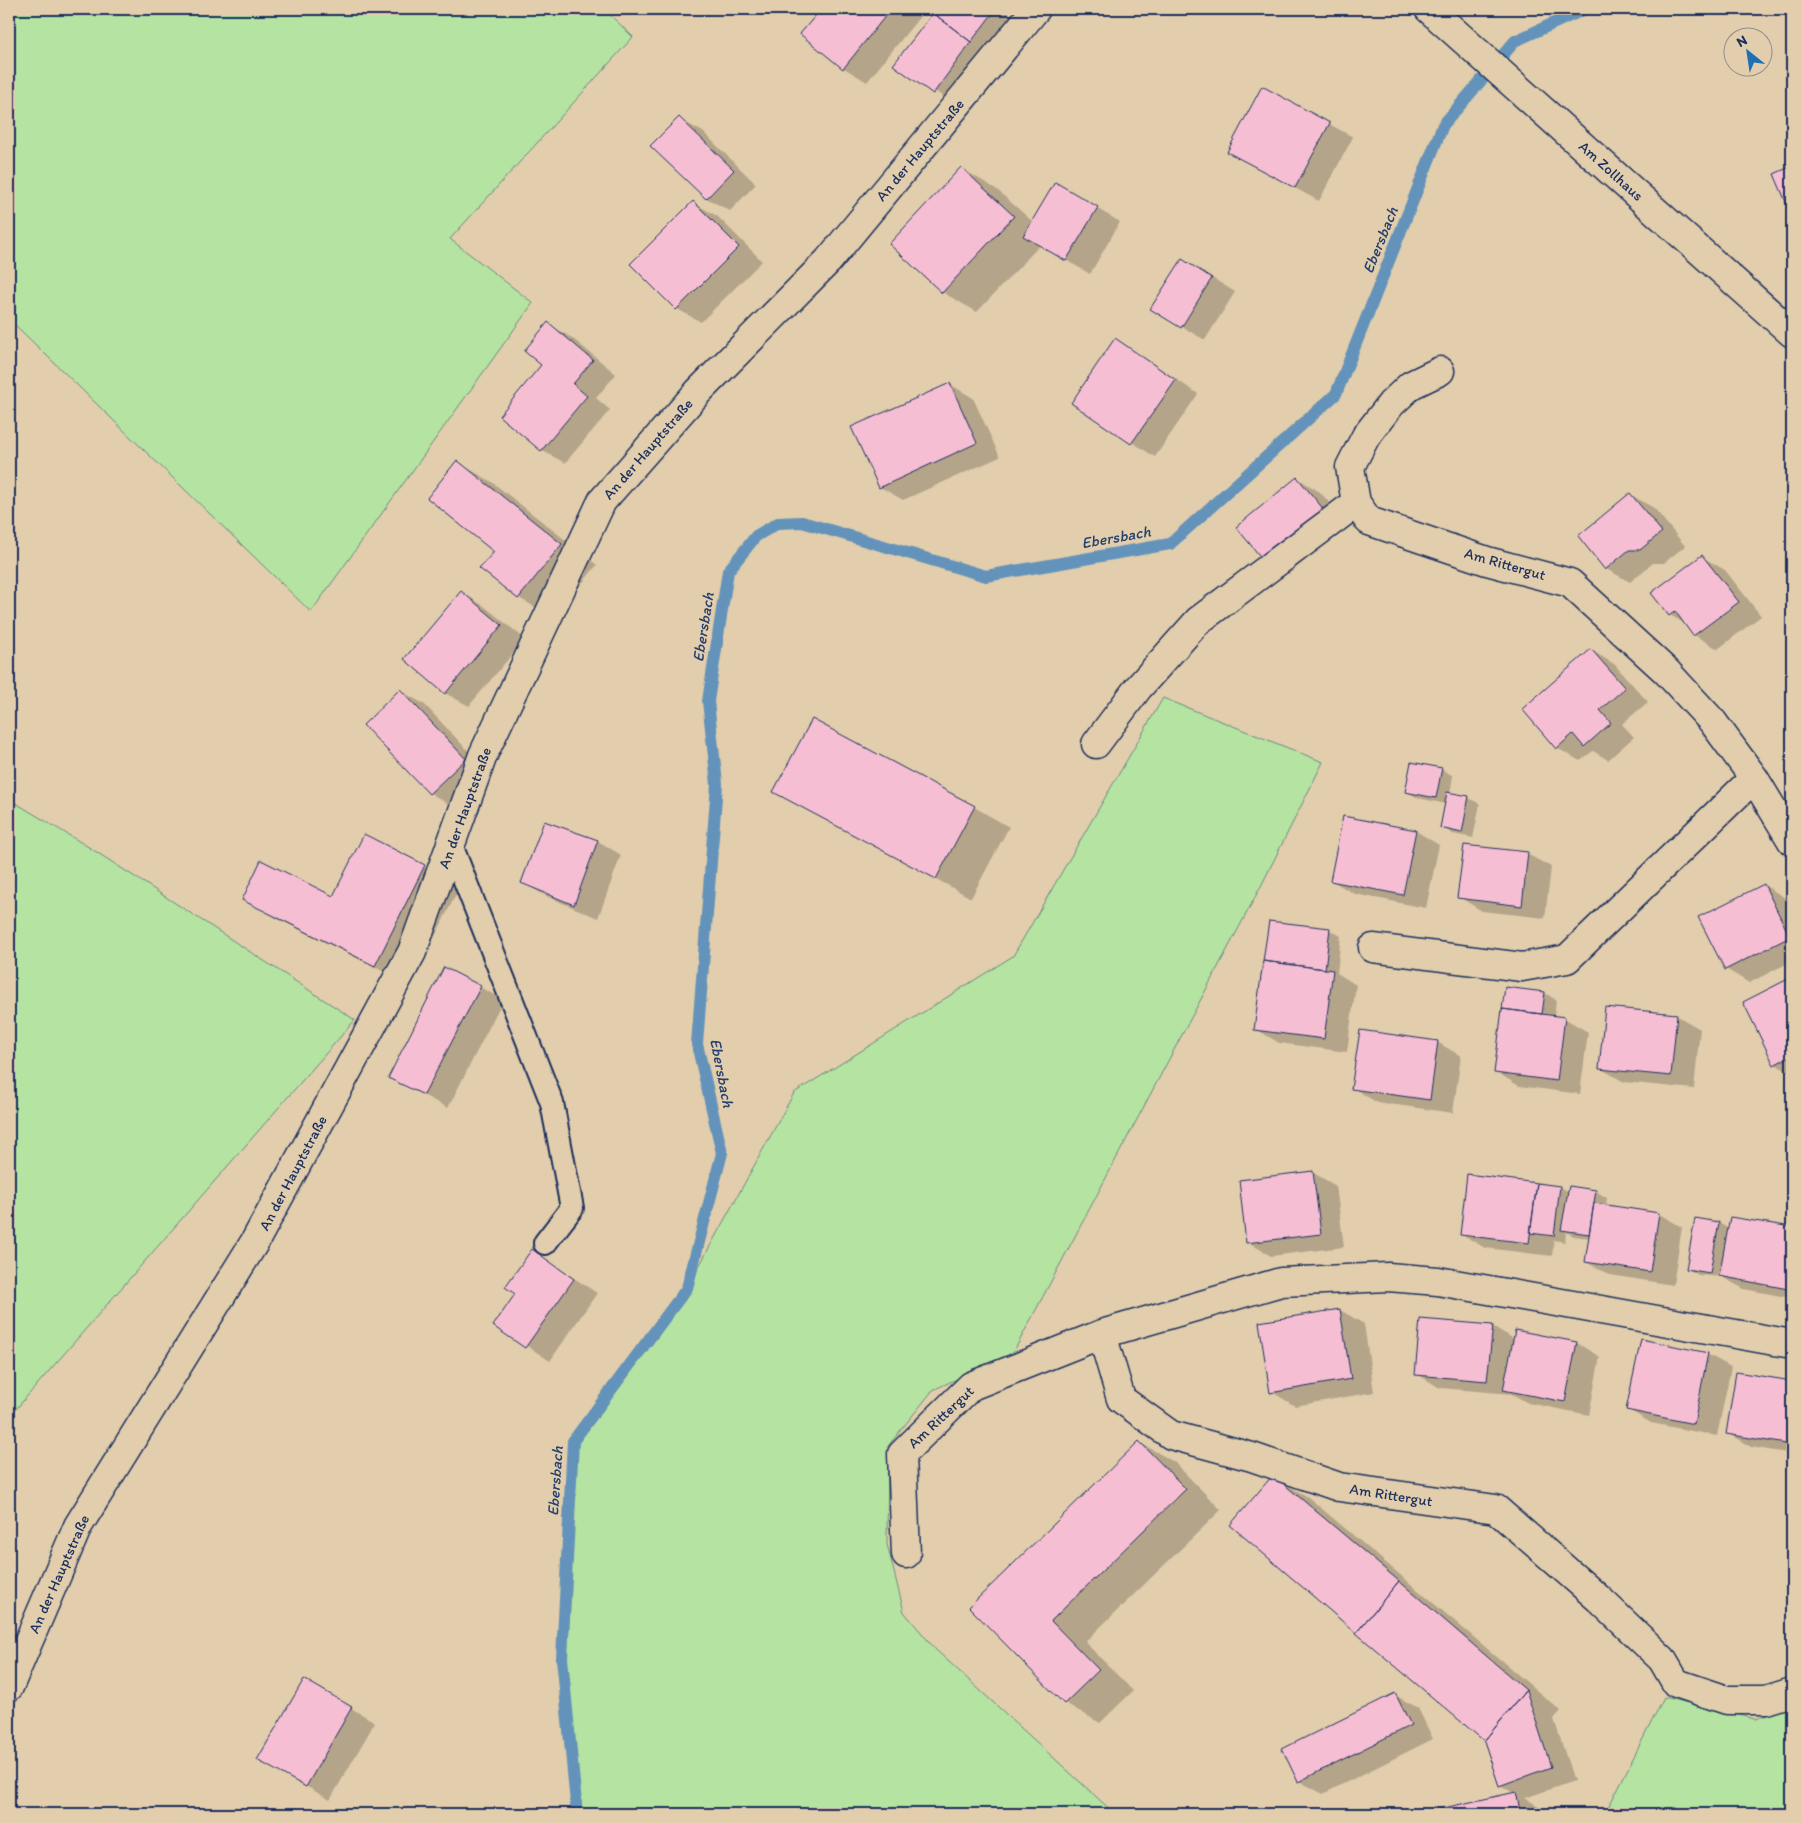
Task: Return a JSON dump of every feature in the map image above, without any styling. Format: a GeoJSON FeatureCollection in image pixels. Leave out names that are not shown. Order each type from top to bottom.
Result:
{"type":"FeatureCollection","features":[{"type":"Feature","properties":{"kind":"street","name":"An der Hauptstraße"},"geometry":{"type":"LineString","coordinates":[[9,1687],[78,1526],[254,1243],[412,952],[483,755],[602,501],[698,392],[828,261],[1036,9]]}},
{"type":"Feature","properties":{"kind":"street","name":"Am Zollhaus"},"geometry":{"type":"LineString","coordinates":[[1428,9],[1792,334]]}},
{"type":"Feature","properties":{"kind":"street"},"geometry":{"type":"LineString","coordinates":[[1096,744],[1138,688],[1198,621],[1356,503],[1350,467],[1366,436],[1391,404],[1411,385],[1440,371]]}},
{"type":"Feature","properties":{"kind":"street","name":"Am Rittergut"},"geometry":{"type":"LineString","coordinates":[[1356,503],[1369,521],[1487,561],[1570,582],[1666,671],[1713,722],[1754,778],[1792,841]]}},
{"type":"Feature","properties":{"kind":"street"},"geometry":{"type":"LineString","coordinates":[[1373,948],[1522,967],[1567,959],[1754,778]]}},
{"type":"Feature","properties":{"kind":"street","name":"Am Rittergut"},"geometry":{"type":"LineString","coordinates":[[906,1554],[902,1454],[971,1386],[1102,1334],[1281,1282],[1388,1277],[1438,1281],[1792,1344]]}},
{"type":"Feature","properties":{"kind":"street","name":"Am Rittergut"},"geometry":{"type":"LineString","coordinates":[[1102,1334],[1121,1399],[1171,1435],[1252,1457],[1340,1487],[1496,1509],[1599,1600],[1662,1659],[1676,1683],[1727,1700],[1766,1700],[1792,1692]]}},
{"type":"Feature","properties":{"kind":"lane"},"geometry":{"type":"LineString","coordinates":[[451,844],[552,1103],[572,1208],[544,1243]]}},
{"type":"Feature","properties":{"kind":"green space"},"geometry":{"type":"Polygon","coordinates":[[[9,9],[604,9],[633,37],[450,239],[533,303],[311,612],[9,319],[9,9]]]}},
{"type":"Feature","properties":{"kind":"green space"},"geometry":{"type":"Polygon","coordinates":[[[1163,698],[1323,762],[1261,886],[1013,1353],[933,1390],[888,1446],[887,1544],[904,1612],[936,1650],[1115,1814],[577,1814],[562,1658],[573,1441],[687,1288],[794,1093],[1013,956],[1163,698]]]}},
{"type":"Feature","properties":{"kind":"green space"},"geometry":{"type":"Polygon","coordinates":[[[9,799],[95,851],[355,1020],[9,1417],[9,799]]]}},
{"type":"Feature","properties":{"kind":"green space"},"geometry":{"type":"Polygon","coordinates":[[[1664,1697],[1755,1719],[1792,1707],[1792,1814],[1605,1814],[1664,1697]]]}},
{"type":"Feature","properties":{"kind":"building"},"geometry":{"type":"Polygon","coordinates":[[[821,9],[891,9],[843,69],[800,34],[821,9]]]}},
{"type":"Feature","properties":{"kind":"building"},"geometry":{"type":"Polygon","coordinates":[[[936,9],[996,9],[971,42],[933,13],[936,9]]]}},
{"type":"Feature","properties":{"kind":"building"},"geometry":{"type":"Polygon","coordinates":[[[933,13],[971,42],[933,94],[893,65],[933,13]]]}},
{"type":"Feature","properties":{"kind":"building"},"geometry":{"type":"Polygon","coordinates":[[[1262,86],[1330,123],[1295,188],[1227,152],[1262,86]]]}},
{"type":"Feature","properties":{"kind":"building"},"geometry":{"type":"Polygon","coordinates":[[[679,117],[734,170],[706,199],[650,146],[679,117]]]}},
{"type":"Feature","properties":{"kind":"building"},"geometry":{"type":"Polygon","coordinates":[[[1792,166],[1792,216],[1774,174],[1792,166]]]}},
{"type":"Feature","properties":{"kind":"building"},"geometry":{"type":"Polygon","coordinates":[[[961,167],[1014,216],[942,293],[889,244],[961,167]]]}},
{"type":"Feature","properties":{"kind":"building"},"geometry":{"type":"Polygon","coordinates":[[[1055,182],[1098,207],[1066,261],[1023,236],[1055,182]]]}},
{"type":"Feature","properties":{"kind":"building"},"geometry":{"type":"Polygon","coordinates":[[[693,201],[739,247],[676,310],[630,264],[693,201]]]}},
{"type":"Feature","properties":{"kind":"building"},"geometry":{"type":"Polygon","coordinates":[[[1182,259],[1212,278],[1181,328],[1150,309],[1182,259]]]}},
{"type":"Feature","properties":{"kind":"building"},"geometry":{"type":"Polygon","coordinates":[[[548,322],[593,360],[573,384],[587,396],[541,451],[499,416],[541,365],[524,351],[548,322]]]}},
{"type":"Feature","properties":{"kind":"building"},"geometry":{"type":"Polygon","coordinates":[[[1115,338],[1176,380],[1131,444],[1071,403],[1115,338]]]}},
{"type":"Feature","properties":{"kind":"building"},"geometry":{"type":"Polygon","coordinates":[[[950,383],[977,443],[879,488],[851,427],[950,383]]]}},
{"type":"Feature","properties":{"kind":"building"},"geometry":{"type":"Polygon","coordinates":[[[457,460],[562,544],[518,599],[479,568],[494,552],[427,498],[457,460]]]}},
{"type":"Feature","properties":{"kind":"building"},"geometry":{"type":"Polygon","coordinates":[[[1297,477],[1325,511],[1264,561],[1236,527],[1297,477]]]}},
{"type":"Feature","properties":{"kind":"building"},"geometry":{"type":"Polygon","coordinates":[[[1630,493],[1662,532],[1640,550],[1629,550],[1605,570],[1578,536],[1630,493]]]}},
{"type":"Feature","properties":{"kind":"building"},"geometry":{"type":"Polygon","coordinates":[[[1702,555],[1739,602],[1693,636],[1675,611],[1669,616],[1651,593],[1702,555]]]}},
{"type":"Feature","properties":{"kind":"building"},"geometry":{"type":"Polygon","coordinates":[[[461,591],[502,625],[445,694],[404,659],[461,591]]]}},
{"type":"Feature","properties":{"kind":"building"},"geometry":{"type":"Polygon","coordinates":[[[1591,649],[1625,688],[1600,710],[1611,723],[1584,747],[1573,734],[1556,749],[1522,709],[1591,649]]]}},
{"type":"Feature","properties":{"kind":"building"},"geometry":{"type":"Polygon","coordinates":[[[400,689],[466,759],[429,794],[363,725],[400,689]]]}},
{"type":"Feature","properties":{"kind":"building"},"geometry":{"type":"Polygon","coordinates":[[[812,719],[975,806],[936,879],[773,792],[812,719]]]}},
{"type":"Feature","properties":{"kind":"building"},"geometry":{"type":"Polygon","coordinates":[[[1411,762],[1442,768],[1436,798],[1405,792],[1411,762]]]}},
{"type":"Feature","properties":{"kind":"building"},"geometry":{"type":"Polygon","coordinates":[[[1447,792],[1469,796],[1462,833],[1440,828],[1447,792]]]}},
{"type":"Feature","properties":{"kind":"building"},"geometry":{"type":"Polygon","coordinates":[[[1343,816],[1416,830],[1403,895],[1330,881],[1343,816]]]}},
{"type":"Feature","properties":{"kind":"building"},"geometry":{"type":"Polygon","coordinates":[[[544,821],[598,840],[574,905],[521,883],[544,821]]]}},
{"type":"Feature","properties":{"kind":"building"},"geometry":{"type":"Polygon","coordinates":[[[364,834],[425,865],[375,966],[242,900],[261,860],[333,896],[364,834]]]}},
{"type":"Feature","properties":{"kind":"building"},"geometry":{"type":"Polygon","coordinates":[[[1464,845],[1528,852],[1522,906],[1457,898],[1464,845]]]}},
{"type":"Feature","properties":{"kind":"building"},"geometry":{"type":"Polygon","coordinates":[[[1764,884],[1790,937],[1725,970],[1698,917],[1764,884]]]}},
{"type":"Feature","properties":{"kind":"building"},"geometry":{"type":"Polygon","coordinates":[[[1269,921],[1330,928],[1325,969],[1263,961],[1269,921]]]}},
{"type":"Feature","properties":{"kind":"building"},"geometry":{"type":"Polygon","coordinates":[[[1263,961],[1333,970],[1324,1039],[1254,1030],[1263,961]]]}},
{"type":"Feature","properties":{"kind":"building"},"geometry":{"type":"Polygon","coordinates":[[[444,967],[481,986],[424,1095],[388,1078],[444,967]]]}},
{"type":"Feature","properties":{"kind":"building"},"geometry":{"type":"Polygon","coordinates":[[[1792,977],[1792,1055],[1774,1065],[1743,1002],[1792,977]]]}},
{"type":"Feature","properties":{"kind":"building"},"geometry":{"type":"Polygon","coordinates":[[[1505,987],[1545,992],[1542,1014],[1502,1009],[1505,987]]]}},
{"type":"Feature","properties":{"kind":"building"},"geometry":{"type":"Polygon","coordinates":[[[1605,1007],[1677,1014],[1671,1076],[1599,1069],[1605,1007]]]}},
{"type":"Feature","properties":{"kind":"building"},"geometry":{"type":"Polygon","coordinates":[[[1502,1009],[1565,1017],[1557,1081],[1494,1073],[1502,1009]]]}},
{"type":"Feature","properties":{"kind":"building"},"geometry":{"type":"Polygon","coordinates":[[[1360,1030],[1438,1041],[1430,1100],[1351,1089],[1360,1030]]]}},
{"type":"Feature","properties":{"kind":"building"},"geometry":{"type":"Polygon","coordinates":[[[1313,1171],[1321,1234],[1246,1243],[1239,1180],[1313,1171]]]}},
{"type":"Feature","properties":{"kind":"building"},"geometry":{"type":"Polygon","coordinates":[[[1467,1174],[1537,1183],[1529,1243],[1460,1235],[1467,1174]]]}},
{"type":"Feature","properties":{"kind":"building"},"geometry":{"type":"Polygon","coordinates":[[[1537,1183],[1560,1186],[1554,1236],[1530,1233],[1537,1183]]]}},
{"type":"Feature","properties":{"kind":"building"},"geometry":{"type":"Polygon","coordinates":[[[1569,1186],[1596,1190],[1589,1234],[1561,1230],[1569,1186]]]}},
{"type":"Feature","properties":{"kind":"building"},"geometry":{"type":"Polygon","coordinates":[[[1594,1203],[1659,1213],[1650,1272],[1585,1262],[1594,1203]]]}},
{"type":"Feature","properties":{"kind":"building"},"geometry":{"type":"Polygon","coordinates":[[[1730,1217],[1792,1227],[1792,1262],[1788,1289],[1719,1276],[1730,1217]]]}},
{"type":"Feature","properties":{"kind":"building"},"geometry":{"type":"Polygon","coordinates":[[[1695,1218],[1719,1222],[1710,1273],[1686,1269],[1695,1218]]]}},
{"type":"Feature","properties":{"kind":"building"},"geometry":{"type":"Polygon","coordinates":[[[532,1249],[574,1279],[525,1348],[493,1326],[515,1294],[505,1287],[532,1249]]]}},
{"type":"Feature","properties":{"kind":"building"},"geometry":{"type":"Polygon","coordinates":[[[1340,1309],[1351,1379],[1270,1393],[1259,1322],[1340,1309]]]}},
{"type":"Feature","properties":{"kind":"building"},"geometry":{"type":"Polygon","coordinates":[[[1420,1319],[1493,1325],[1487,1381],[1415,1375],[1420,1319]]]}},
{"type":"Feature","properties":{"kind":"building"},"geometry":{"type":"Polygon","coordinates":[[[1515,1330],[1577,1342],[1565,1402],[1503,1390],[1515,1330]]]}},
{"type":"Feature","properties":{"kind":"building"},"geometry":{"type":"Polygon","coordinates":[[[1641,1339],[1708,1353],[1694,1424],[1626,1410],[1641,1339]]]}},
{"type":"Feature","properties":{"kind":"building"},"geometry":{"type":"Polygon","coordinates":[[[1736,1372],[1792,1381],[1792,1445],[1726,1434],[1736,1372]]]}},
{"type":"Feature","properties":{"kind":"building"},"geometry":{"type":"Polygon","coordinates":[[[1139,1441],[1186,1489],[1051,1621],[1099,1670],[1064,1704],[969,1607],[1139,1441]]]}},
{"type":"Feature","properties":{"kind":"building"},"geometry":{"type":"Polygon","coordinates":[[[1273,1475],[1399,1581],[1356,1633],[1230,1525],[1273,1475]]]}},
{"type":"Feature","properties":{"kind":"building"},"geometry":{"type":"Polygon","coordinates":[[[1399,1581],[1526,1690],[1484,1741],[1356,1633],[1399,1581]]]}},
{"type":"Feature","properties":{"kind":"building"},"geometry":{"type":"Polygon","coordinates":[[[304,1679],[352,1707],[306,1787],[257,1760],[304,1679]]]}},
{"type":"Feature","properties":{"kind":"building"},"geometry":{"type":"Polygon","coordinates":[[[1526,1690],[1551,1767],[1499,1786],[1484,1741],[1526,1690]]]}},
{"type":"Feature","properties":{"kind":"building"},"geometry":{"type":"Polygon","coordinates":[[[1395,1693],[1411,1725],[1298,1782],[1282,1749],[1395,1693]]]}},
{"type":"Feature","properties":{"kind":"building"},"geometry":{"type":"Polygon","coordinates":[[[1516,1792],[1521,1814],[1416,1814],[1516,1792]]]}},
{"type":"Feature","properties":{"kind":"waterway","name":"Ebersbach"},"geometry":{"type":"LineString","coordinates":[[577,1814],[562,1658],[573,1441],[687,1288],[722,1153],[697,1044],[717,784],[708,701],[728,571],[756,536],[778,523],[802,522],[986,576],[1170,544],[1336,394],[1443,125],[1515,41],[1585,9]]}}]}
